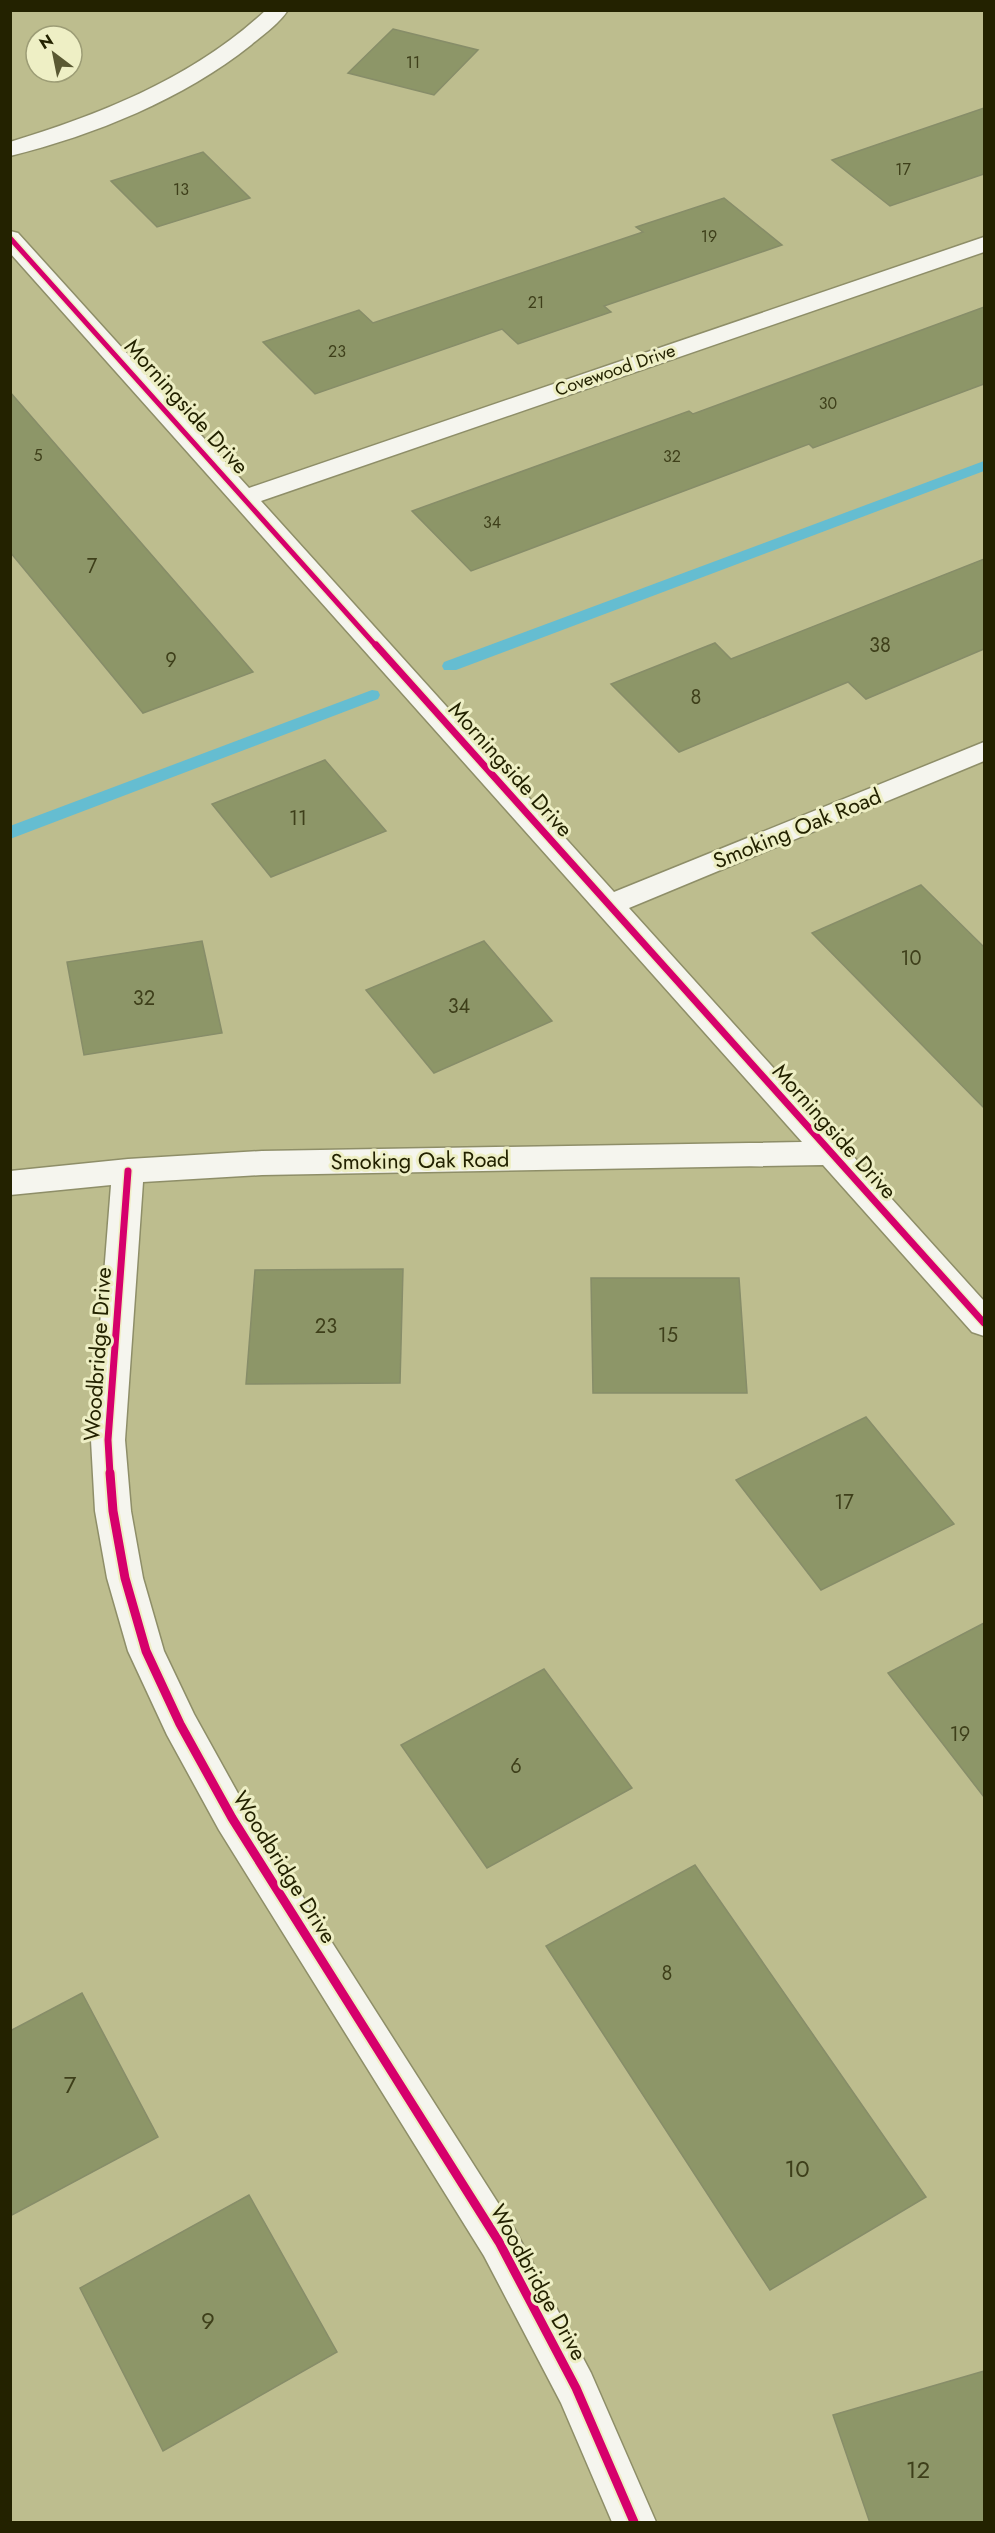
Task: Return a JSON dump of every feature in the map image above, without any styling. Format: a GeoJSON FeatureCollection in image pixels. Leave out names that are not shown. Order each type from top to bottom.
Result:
{"type":"FeatureCollection","features":[{"type":"Feature","properties":{"kind":"street"},"geometry":{"type":"LineString","coordinates":[[10,149],[99,120],[163,91],[219,58],[268,22],[278,10]]}},
{"type":"Feature","properties":{"kind":"street","name":"Morningside Drive"},"geometry":{"type":"LineString","coordinates":[[10,238],[984,1323]]}},
{"type":"Feature","properties":{"kind":"street","name":"Covewood Drive"},"geometry":{"type":"LineString","coordinates":[[245,498],[984,243]]}},
{"type":"Feature","properties":{"kind":"street","name":"Smoking Oak Road"},"geometry":{"type":"LineString","coordinates":[[609,906],[984,750]]}},
{"type":"Feature","properties":{"kind":"street","name":"Smoking Oak Road"},"geometry":{"type":"LineString","coordinates":[[10,1183],[128,1171],[262,1163],[830,1153]]}},
{"type":"Feature","properties":{"kind":"street","name":"Woodbridge Drive"},"geometry":{"type":"LineString","coordinates":[[128,1171],[108,1440],[113,1511],[125,1578],[146,1651],[180,1724],[232,1818],[499,2242],[576,2388],[634,2523]]}},
{"type":"Feature","properties":{"kind":"building"},"geometry":{"type":"Polygon","coordinates":[[[393,29],[478,50],[434,95],[348,73],[393,29]]]}},
{"type":"Feature","properties":{"kind":"building"},"geometry":{"type":"Polygon","coordinates":[[[984,108],[984,174],[890,206],[832,160],[984,108]]]}},
{"type":"Feature","properties":{"kind":"building"},"geometry":{"type":"Polygon","coordinates":[[[203,152],[250,198],[157,227],[111,181],[203,152]]]}},
{"type":"Feature","properties":{"kind":"building"},"geometry":{"type":"Polygon","coordinates":[[[724,198],[782,245],[604,306],[611,312],[518,344],[502,329],[315,394],[263,342],[359,310],[373,323],[643,232],[636,227],[724,198]]]}},
{"type":"Feature","properties":{"kind":"building"},"geometry":{"type":"Polygon","coordinates":[[[984,307],[984,384],[813,448],[809,444],[471,571],[412,511],[689,411],[693,414],[984,307]]]}},
{"type":"Feature","properties":{"kind":"building"},"geometry":{"type":"Polygon","coordinates":[[[10,392],[253,672],[143,713],[10,552],[10,392]]]}},
{"type":"Feature","properties":{"kind":"building"},"geometry":{"type":"Polygon","coordinates":[[[984,559],[984,649],[866,699],[848,682],[679,752],[611,684],[715,643],[731,659],[984,559]]]}},
{"type":"Feature","properties":{"kind":"building"},"geometry":{"type":"Polygon","coordinates":[[[325,760],[386,831],[271,877],[212,804],[325,760]]]}},
{"type":"Feature","properties":{"kind":"building"},"geometry":{"type":"Polygon","coordinates":[[[921,885],[984,947],[984,1108],[812,933],[921,885]]]}},
{"type":"Feature","properties":{"kind":"building"},"geometry":{"type":"Polygon","coordinates":[[[202,941],[222,1033],[84,1055],[67,962],[202,941]]]}},
{"type":"Feature","properties":{"kind":"building"},"geometry":{"type":"Polygon","coordinates":[[[484,941],[552,1021],[434,1073],[366,990],[484,941]]]}},
{"type":"Feature","properties":{"kind":"building"},"geometry":{"type":"Polygon","coordinates":[[[403,1269],[400,1383],[246,1384],[255,1270],[403,1269]]]}},
{"type":"Feature","properties":{"kind":"building"},"geometry":{"type":"Polygon","coordinates":[[[591,1278],[739,1278],[747,1393],[593,1393],[591,1278]]]}},
{"type":"Feature","properties":{"kind":"building"},"geometry":{"type":"Polygon","coordinates":[[[866,1417],[954,1524],[821,1590],[736,1480],[866,1417]]]}},
{"type":"Feature","properties":{"kind":"building"},"geometry":{"type":"Polygon","coordinates":[[[984,1623],[984,1797],[888,1673],[984,1623]]]}},
{"type":"Feature","properties":{"kind":"building"},"geometry":{"type":"Polygon","coordinates":[[[544,1669],[632,1788],[487,1868],[401,1745],[544,1669]]]}},
{"type":"Feature","properties":{"kind":"building"},"geometry":{"type":"Polygon","coordinates":[[[695,1865],[926,2197],[770,2290],[546,1946],[695,1865]]]}},
{"type":"Feature","properties":{"kind":"building"},"geometry":{"type":"Polygon","coordinates":[[[82,1993],[158,2137],[10,2216],[10,2031],[82,1993]]]}},
{"type":"Feature","properties":{"kind":"building"},"geometry":{"type":"Polygon","coordinates":[[[249,2195],[337,2352],[163,2451],[80,2288],[249,2195]]]}},
{"type":"Feature","properties":{"kind":"building"},"geometry":{"type":"Polygon","coordinates":[[[984,2371],[984,2523],[870,2523],[833,2415],[984,2371]]]}},
{"type":"Feature","properties":{"kind":"waterway"},"geometry":{"type":"LineString","coordinates":[[450,666],[984,466]]}},
{"type":"Feature","properties":{"kind":"waterway"},"geometry":{"type":"LineString","coordinates":[[10,833],[372,695]]}},
{"type":"Feature","properties":{"kind":"cycle path"},"geometry":{"type":"LineString","coordinates":[[10,238],[984,1323]]}},
{"type":"Feature","properties":{"kind":"cycle path"},"geometry":{"type":"LineString","coordinates":[[128,1171],[108,1440],[113,1511],[125,1578],[146,1651],[180,1724],[232,1818],[499,2242],[576,2388],[634,2522]]}}]}
